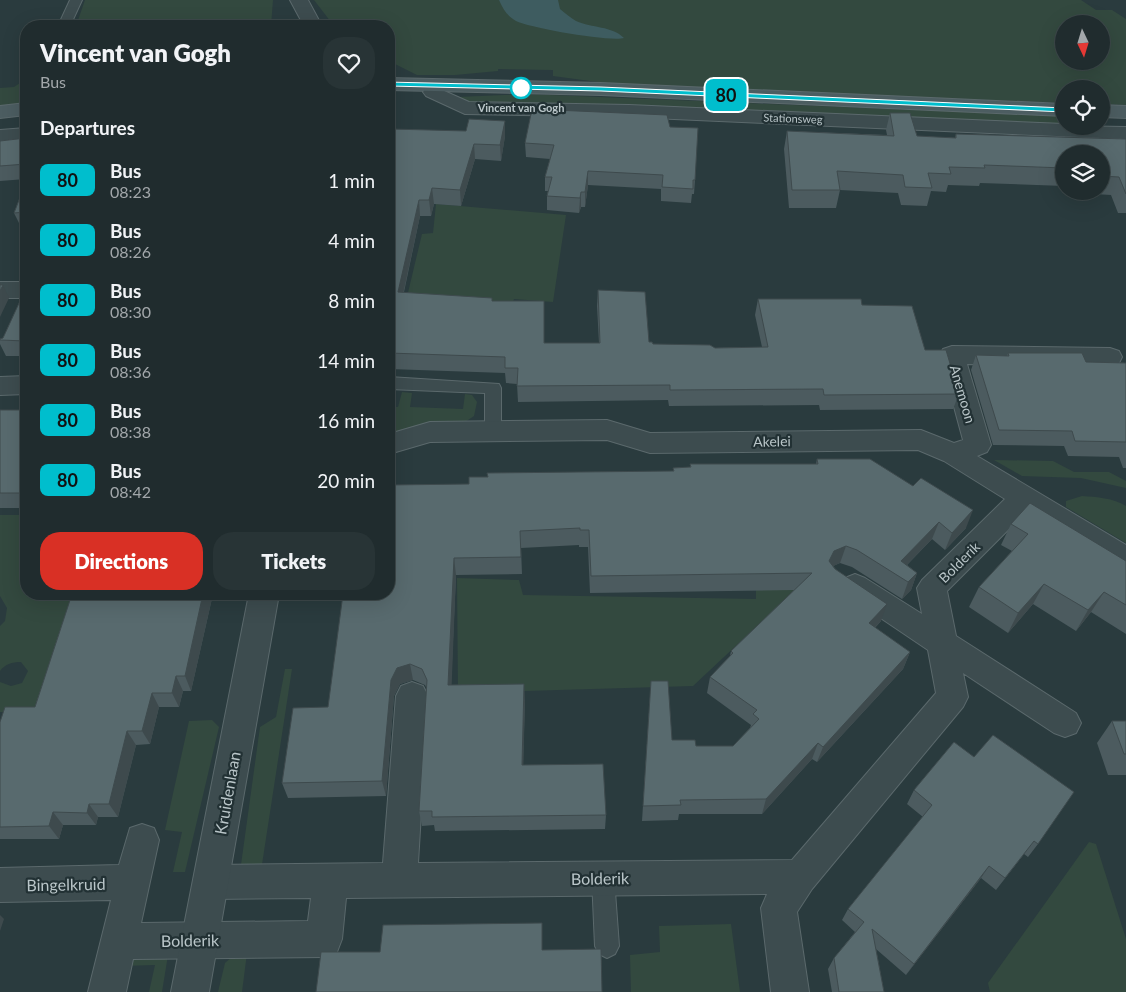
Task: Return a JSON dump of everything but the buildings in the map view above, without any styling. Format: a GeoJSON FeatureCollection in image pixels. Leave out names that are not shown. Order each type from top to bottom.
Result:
{"type":"FeatureCollection","features":[{"type":"Feature","properties":{"kind":"main road","name":"Stationsweg"},"geometry":{"type":"LineString","coordinates":[[395,84],[601,89],[1055,110]]}},
{"type":"Feature","properties":{"kind":"main road","name":"Stationsweg"},"geometry":{"type":"LineString","coordinates":[[395,95],[474,87]]}},
{"type":"Feature","properties":{"kind":"main road"},"geometry":{"type":"LineString","coordinates":[[0,112],[20,110]]}},
{"type":"Feature","properties":{"kind":"street"},"geometry":{"type":"LineString","coordinates":[[295,0],[297,20]]}},
{"type":"Feature","properties":{"kind":"street"},"geometry":{"type":"LineString","coordinates":[[299,0],[310,20]]}},
{"type":"Feature","properties":{"kind":"street","name":"Stationsweg"},"geometry":{"type":"LineString","coordinates":[[433,92],[465,108],[629,112],[1126,133]]}},
{"type":"Feature","properties":{"kind":"street"},"geometry":{"type":"LineString","coordinates":[[0,136],[20,134]]}},
{"type":"Feature","properties":{"kind":"street"},"geometry":{"type":"LineString","coordinates":[[0,290],[20,290]]}},
{"type":"Feature","properties":{"kind":"street"},"geometry":{"type":"LineString","coordinates":[[15,315],[20,304]]}},
{"type":"Feature","properties":{"kind":"street","name":"Anemoon"},"geometry":{"type":"LineString","coordinates":[[953,454],[978,445],[952,356],[1110,357]]}},
{"type":"Feature","properties":{"kind":"street"},"geometry":{"type":"LineString","coordinates":[[0,386],[20,385]]}},
{"type":"Feature","properties":{"kind":"street","name":"Akelei"},"geometry":{"type":"LineString","coordinates":[[395,442],[430,432],[607,430],[650,442],[921,440],[953,454],[1126,560]]}},
{"type":"Feature","properties":{"kind":"street","name":"Bolderik"},"geometry":{"type":"LineString","coordinates":[[790,992],[779,908],[800,877],[952,697],[932,588],[1024,497]]}},
{"type":"Feature","properties":{"kind":"street"},"geometry":{"type":"LineString","coordinates":[[841,577],[1065,723]]}},
{"type":"Feature","properties":{"kind":"street","name":"Kruidenlaan"},"geometry":{"type":"LineString","coordinates":[[190,992],[263,600]]}},
{"type":"Feature","properties":{"kind":"street"},"geometry":{"type":"LineString","coordinates":[[399,881],[412,696]]}},
{"type":"Feature","properties":{"kind":"street"},"geometry":{"type":"LineString","coordinates":[[107,992],[142,840]]}},
{"type":"Feature","properties":{"kind":"street","name":"Bolderik"},"geometry":{"type":"LineString","coordinates":[[211,882],[800,877]]}},
{"type":"Feature","properties":{"kind":"street","name":"Bingelkruid"},"geometry":{"type":"LineString","coordinates":[[0,885],[132,882]]}},
{"type":"Feature","properties":{"kind":"street","name":"Bolderik"},"geometry":{"type":"LineString","coordinates":[[118,941],[324,939],[330,882]]}},
{"type":"Feature","properties":{"kind":"lane"},"geometry":{"type":"LineString","coordinates":[[67,20],[76,0]]}},
{"type":"Feature","properties":{"kind":"lane"},"geometry":{"type":"LineString","coordinates":[[395,383],[492,388],[493,431]]}},
{"type":"Feature","properties":{"kind":"lane"},"geometry":{"type":"LineString","coordinates":[[604,878],[607,946]]}},
{"type":"Feature","properties":{"kind":"green space"},"geometry":{"type":"Polygon","coordinates":[[[85,0],[273,0],[271,20],[78,20],[85,0]]]}},
{"type":"Feature","properties":{"kind":"green space"},"geometry":{"type":"Polygon","coordinates":[[[314,0],[1081,0],[1096,10],[1112,10],[1126,19],[1126,105],[1110,104],[1110,80],[1055,80],[1055,103],[620,85],[553,76],[553,70],[498,69],[498,71],[455,75],[417,75],[395,64],[395,20],[329,20],[314,0]]]}},
{"type":"Feature","properties":{"kind":"green space"},"geometry":{"type":"Polygon","coordinates":[[[20,83],[20,104],[0,107],[0,88],[14,87],[20,83]]]}},
{"type":"Feature","properties":{"kind":"green space"},"geometry":{"type":"Polygon","coordinates":[[[526,94],[1055,116],[1055,125],[483,104],[468,102],[457,97],[526,94]]]}},
{"type":"Feature","properties":{"kind":"green space"},"geometry":{"type":"Polygon","coordinates":[[[436,204],[566,215],[553,302],[514,299],[512,304],[406,301],[422,234],[433,233],[436,204]]]}},
{"type":"Feature","properties":{"kind":"green space"},"geometry":{"type":"Polygon","coordinates":[[[402,392],[412,393],[410,407],[463,409],[465,394],[472,395],[477,402],[474,416],[462,424],[395,434],[395,407],[398,407],[402,392]]]}},
{"type":"Feature","properties":{"kind":"green space"},"geometry":{"type":"Polygon","coordinates":[[[994,460],[1053,461],[1074,472],[1109,472],[1126,481],[1126,488],[1081,478],[1022,476],[994,460]]]}},
{"type":"Feature","properties":{"kind":"green space"},"geometry":{"type":"Polygon","coordinates":[[[1082,496],[1099,497],[1126,506],[1126,543],[1066,507],[1066,501],[1082,496]]]}},
{"type":"Feature","properties":{"kind":"green space"},"geometry":{"type":"Polygon","coordinates":[[[0,515],[20,515],[20,600],[75,600],[38,712],[0,712],[0,682],[11,686],[22,683],[28,671],[21,662],[15,662],[0,671],[0,626],[5,621],[7,608],[0,596],[0,515]]]}},
{"type":"Feature","properties":{"kind":"green space"},"geometry":{"type":"Polygon","coordinates":[[[457,578],[519,580],[523,595],[756,599],[756,580],[802,584],[693,686],[458,693],[457,578]]]}},
{"type":"Feature","properties":{"kind":"green space"},"geometry":{"type":"Polygon","coordinates":[[[285,669],[292,669],[261,871],[240,872],[260,727],[276,717],[285,669]]]}},
{"type":"Feature","properties":{"kind":"green space"},"geometry":{"type":"Polygon","coordinates":[[[212,720],[219,727],[185,872],[173,872],[182,832],[165,830],[189,721],[212,720]]]}},
{"type":"Feature","properties":{"kind":"green space"},"geometry":{"type":"Polygon","coordinates":[[[1089,842],[1096,844],[1126,939],[1126,992],[990,992],[988,983],[1089,842]]]}},
{"type":"Feature","properties":{"kind":"green space"},"geometry":{"type":"Polygon","coordinates":[[[731,924],[740,992],[631,992],[630,955],[660,952],[659,926],[731,924]]]}},
{"type":"Feature","properties":{"kind":"green space"},"geometry":{"type":"Polygon","coordinates":[[[169,949],[162,992],[149,992],[155,965],[121,966],[125,959],[169,949]]]}},
{"type":"Feature","properties":{"kind":"green space"},"geometry":{"type":"Polygon","coordinates":[[[241,949],[247,953],[242,992],[218,992],[225,963],[241,949]]]}},
{"type":"Feature","properties":{"kind":"water"},"geometry":{"type":"Polygon","coordinates":[[[499,0],[558,0],[560,9],[576,21],[614,31],[624,38],[587,36],[524,24],[510,17],[499,0]]]}},
{"type":"Feature","properties":{"kind":"bus line","name":"80"},"geometry":{"type":"LineString","coordinates":[[395,84],[601,89],[1055,110]]}},
{"type":"Feature","properties":{"kind":"place","name":"Vincent van Gogh"},"geometry":{"type":"Point","coordinates":[521,88]}}]}
